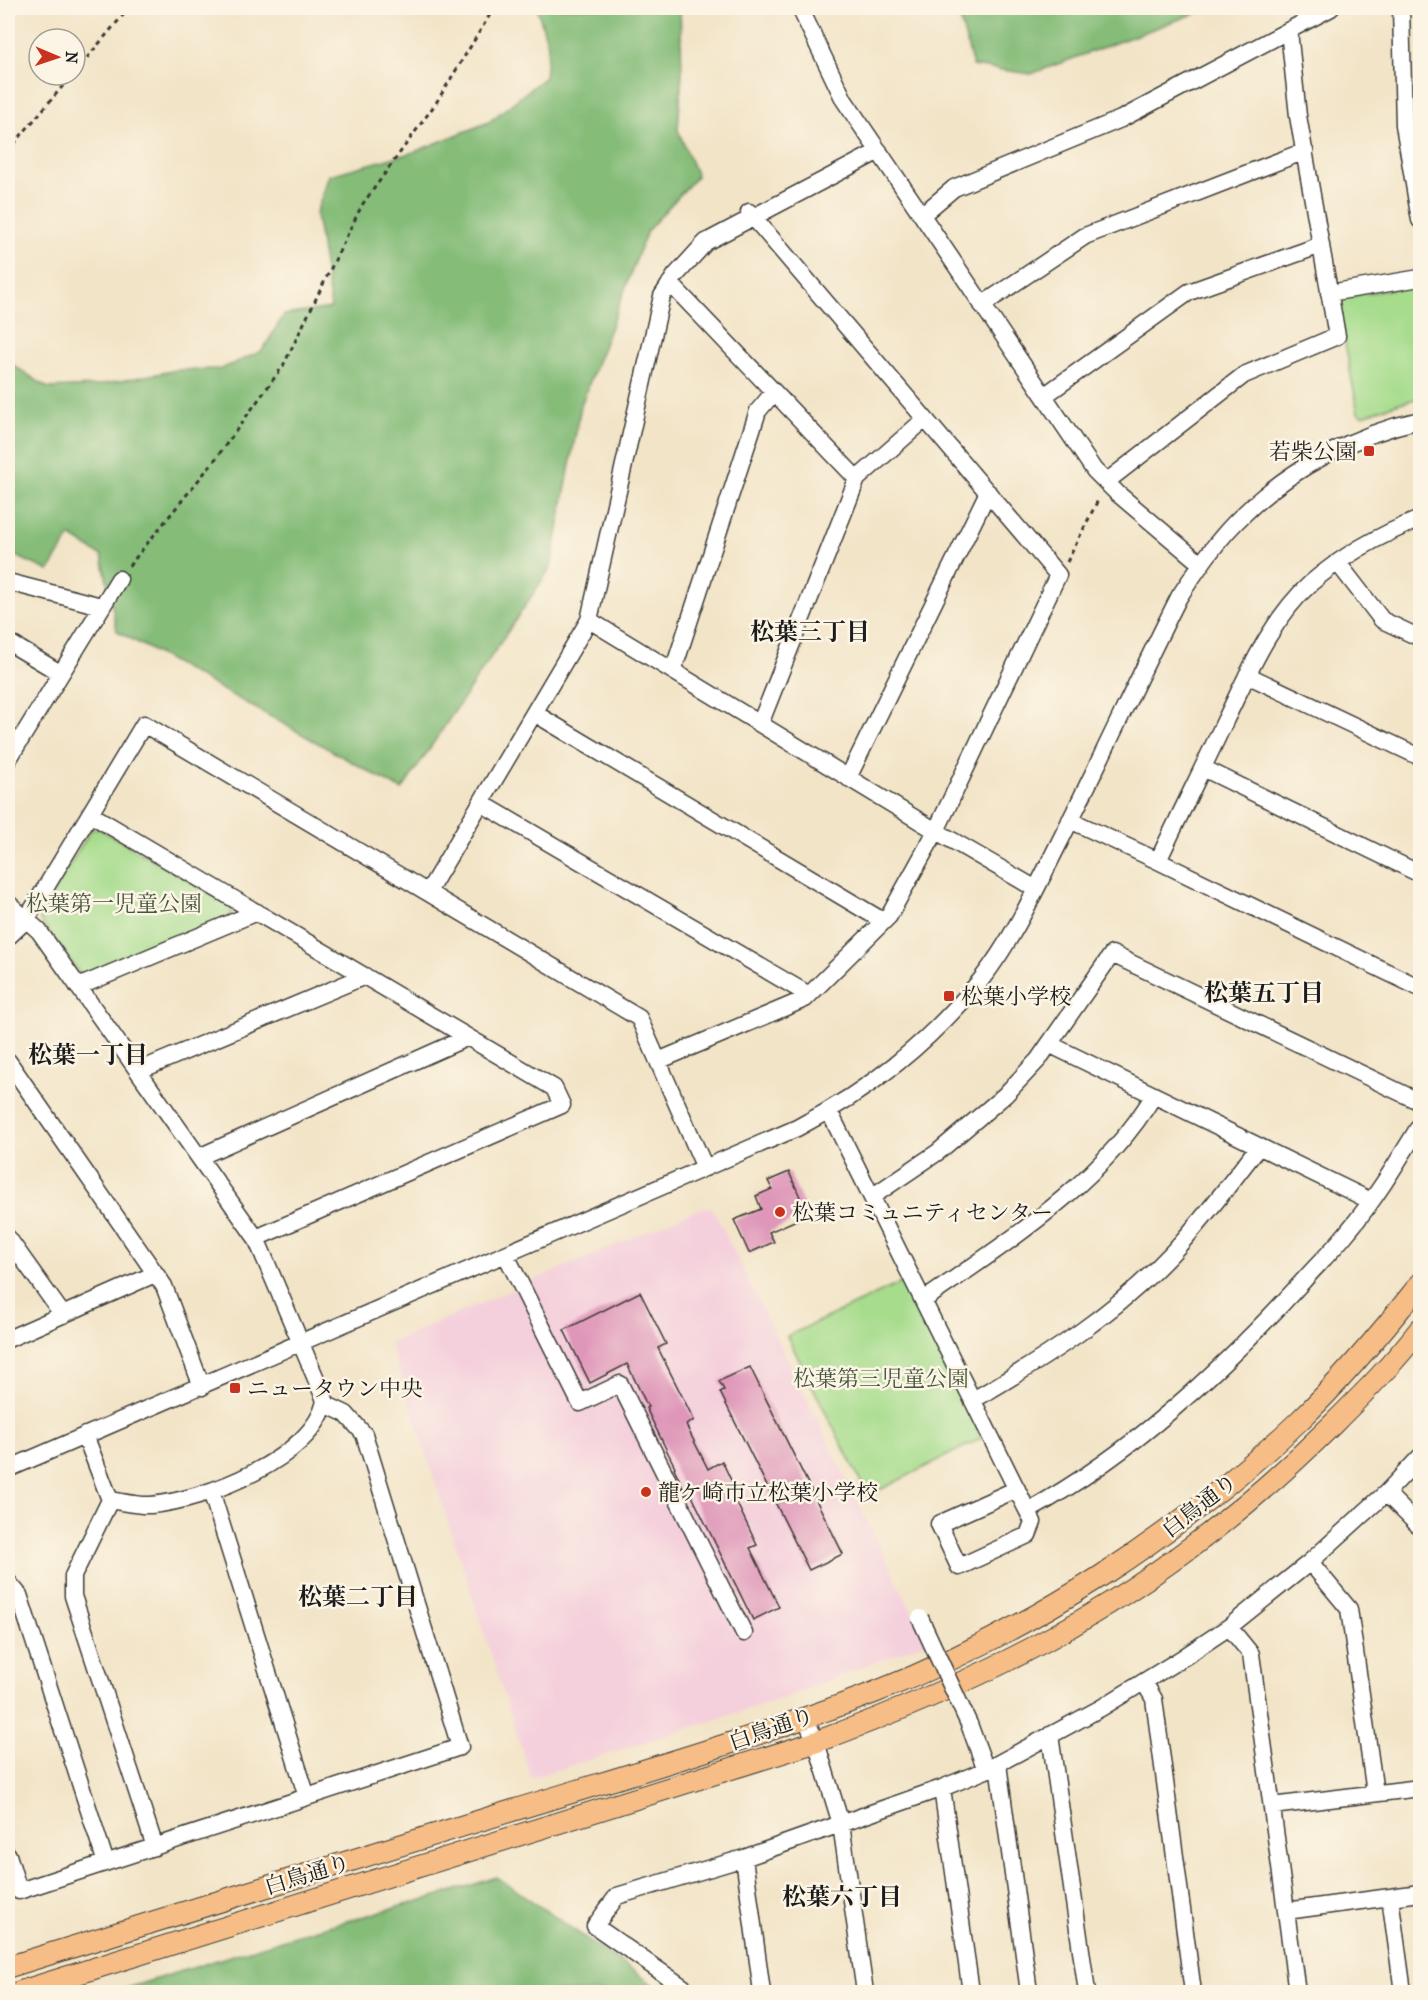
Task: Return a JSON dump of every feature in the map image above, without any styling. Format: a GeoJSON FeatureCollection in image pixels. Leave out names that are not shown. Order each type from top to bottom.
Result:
{"type":"FeatureCollection","features":[{"type":"Feature","properties":{"kind":"main road","name":"白鳥通り"},"geometry":{"type":"LineString","coordinates":[[8,1967],[668,1762],[805,1717],[875,1692],[959,1654],[1031,1618],[1097,1578],[1160,1537],[1235,1478],[1299,1421],[1355,1363],[1420,1284]]}},
{"type":"Feature","properties":{"kind":"main road","name":"白鳥通り"},"geometry":{"type":"LineString","coordinates":[[19,1992],[816,1742],[884,1717],[1045,1641],[1171,1562],[1251,1502],[1315,1443],[1374,1383],[1420,1329]]}},
{"type":"Feature","properties":{"kind":"street"},"geometry":{"type":"LineString","coordinates":[[800,8],[844,100],[1094,470],[1201,564]]}},
{"type":"Feature","properties":{"kind":"street"},"geometry":{"type":"LineString","coordinates":[[922,215],[954,188],[1121,119],[1330,8]]}},
{"type":"Feature","properties":{"kind":"street"},"geometry":{"type":"LineString","coordinates":[[1401,8],[1404,124],[1420,218]]}},
{"type":"Feature","properties":{"kind":"street"},"geometry":{"type":"LineString","coordinates":[[1106,482],[1244,375],[1336,336],[1298,116],[1289,31]]}},
{"type":"Feature","properties":{"kind":"street"},"geometry":{"type":"LineString","coordinates":[[1403,111],[1420,112]]}},
{"type":"Feature","properties":{"kind":"street"},"geometry":{"type":"LineString","coordinates":[[428,892],[589,620],[662,296],[692,256],[706,243],[752,215],[879,151]]}},
{"type":"Feature","properties":{"kind":"street"},"geometry":{"type":"LineString","coordinates":[[982,305],[1085,236],[1305,151]]}},
{"type":"Feature","properties":{"kind":"street"},"geometry":{"type":"LineString","coordinates":[[658,1061],[805,999],[889,916],[936,831],[1058,575],[752,215]]}},
{"type":"Feature","properties":{"kind":"street"},"geometry":{"type":"LineString","coordinates":[[1044,396],[1189,292],[1321,245]]}},
{"type":"Feature","properties":{"kind":"street"},"geometry":{"type":"LineString","coordinates":[[1329,293],[1420,278]]}},
{"type":"Feature","properties":{"kind":"street"},"geometry":{"type":"LineString","coordinates":[[670,283],[857,479]]}},
{"type":"Feature","properties":{"kind":"street"},"geometry":{"type":"LineString","coordinates":[[673,671],[758,411],[774,392]]}},
{"type":"Feature","properties":{"kind":"street"},"geometry":{"type":"LineString","coordinates":[[760,724],[857,479],[925,419]]}},
{"type":"Feature","properties":{"kind":"street"},"geometry":{"type":"LineString","coordinates":[[8,1469],[302,1344],[797,1128],[852,1097],[907,1056],[951,1013],[981,979],[999,954],[1036,889],[1163,627],[1201,564],[1244,514],[1291,477],[1316,461],[1359,440],[1420,420]]}},
{"type":"Feature","properties":{"kind":"street"},"geometry":{"type":"LineString","coordinates":[[848,778],[988,492]]}},
{"type":"Feature","properties":{"kind":"street"},"geometry":{"type":"LineString","coordinates":[[1158,861],[1248,675],[1273,629],[1292,603],[1311,584],[1338,563],[1385,534],[1420,519]]}},
{"type":"Feature","properties":{"kind":"street"},"geometry":{"type":"LineString","coordinates":[[1338,563],[1382,620],[1420,638]]}},
{"type":"Feature","properties":{"kind":"street"},"geometry":{"type":"LineString","coordinates":[[8,760],[119,579]]}},
{"type":"Feature","properties":{"kind":"street"},"geometry":{"type":"LineString","coordinates":[[8,582],[101,606]]}},
{"type":"Feature","properties":{"kind":"street"},"geometry":{"type":"LineString","coordinates":[[589,620],[936,831],[1036,889]]}},
{"type":"Feature","properties":{"kind":"street"},"geometry":{"type":"LineString","coordinates":[[8,642],[60,673]]}},
{"type":"Feature","properties":{"kind":"street"},"geometry":{"type":"LineString","coordinates":[[1248,675],[1420,757]]}},
{"type":"Feature","properties":{"kind":"street"},"geometry":{"type":"LineString","coordinates":[[534,713],[884,921]]}},
{"type":"Feature","properties":{"kind":"street"},"geometry":{"type":"LineString","coordinates":[[8,937],[26,920],[144,724],[639,1018],[705,1168]]}},
{"type":"Feature","properties":{"kind":"street"},"geometry":{"type":"LineString","coordinates":[[1203,768],[1420,874]]}},
{"type":"Feature","properties":{"kind":"street"},"geometry":{"type":"LineString","coordinates":[[481,803],[809,995]]}},
{"type":"Feature","properties":{"kind":"street"},"geometry":{"type":"LineString","coordinates":[[90,814],[554,1088],[562,1105],[256,1238]]}},
{"type":"Feature","properties":{"kind":"street"},"geometry":{"type":"LineString","coordinates":[[1070,820],[1420,988]]}},
{"type":"Feature","properties":{"kind":"street"},"geometry":{"type":"LineString","coordinates":[[8,903],[39,931],[256,1238],[322,1390],[325,1404],[320,1419],[291,1450],[259,1470],[211,1491],[150,1505],[110,1500]]}},
{"type":"Feature","properties":{"kind":"street"},"geometry":{"type":"LineString","coordinates":[[78,987],[257,912]]}},
{"type":"Feature","properties":{"kind":"street"},"geometry":{"type":"LineString","coordinates":[[873,1196],[938,1152],[1005,1095],[1038,1060],[1112,954],[1420,1102]]}},
{"type":"Feature","properties":{"kind":"street"},"geometry":{"type":"LineString","coordinates":[[138,1071],[365,976]]}},
{"type":"Feature","properties":{"kind":"street"},"geometry":{"type":"LineString","coordinates":[[199,1157],[468,1037]]}},
{"type":"Feature","properties":{"kind":"street"},"geometry":{"type":"LineString","coordinates":[[1050,1044],[1371,1201]]}},
{"type":"Feature","properties":{"kind":"street"},"geometry":{"type":"LineString","coordinates":[[8,1061],[164,1286],[202,1387]]}},
{"type":"Feature","properties":{"kind":"street"},"geometry":{"type":"LineString","coordinates":[[924,1300],[1061,1201],[1105,1158],[1141,1117],[1154,1095]]}},
{"type":"Feature","properties":{"kind":"street"},"geometry":{"type":"LineString","coordinates":[[829,1111],[873,1196],[1028,1511],[1033,1522],[1028,1535],[959,1566],[939,1524],[1017,1489]]}},
{"type":"Feature","properties":{"kind":"street"},"geometry":{"type":"LineString","coordinates":[[1028,1511],[1059,1494],[1133,1442],[1195,1389],[1270,1317],[1349,1230],[1371,1201],[1420,1125]]}},
{"type":"Feature","properties":{"kind":"street"},"geometry":{"type":"LineString","coordinates":[[973,1400],[1032,1365],[1123,1298],[1171,1254],[1259,1146]]}},
{"type":"Feature","properties":{"kind":"street"},"geometry":{"type":"LineString","coordinates":[[8,1238],[63,1315]]}},
{"type":"Feature","properties":{"kind":"street"},"geometry":{"type":"LineString","coordinates":[[506,1255],[580,1403],[620,1384],[744,1633]]}},
{"type":"Feature","properties":{"kind":"street"},"geometry":{"type":"LineString","coordinates":[[8,1339],[155,1274]]}},
{"type":"Feature","properties":{"kind":"street"},"geometry":{"type":"LineString","coordinates":[[8,1855],[19,1891],[460,1747],[364,1434],[346,1414],[325,1404]]}},
{"type":"Feature","properties":{"kind":"street"},"geometry":{"type":"LineString","coordinates":[[85,1435],[110,1500],[73,1576],[73,1596],[155,1847]]}},
{"type":"Feature","properties":{"kind":"street"},"geometry":{"type":"LineString","coordinates":[[690,1992],[595,1926],[617,1896],[744,1858],[942,1788],[992,1767],[1144,1682],[1229,1627],[1310,1562],[1386,1492],[1420,1457]]}},
{"type":"Feature","properties":{"kind":"street"},"geometry":{"type":"LineString","coordinates":[[211,1491],[307,1797]]}},
{"type":"Feature","properties":{"kind":"street"},"geometry":{"type":"LineString","coordinates":[[1386,1492],[1420,1527]]}},
{"type":"Feature","properties":{"kind":"street"},"geometry":{"type":"LineString","coordinates":[[1310,1562],[1349,1609],[1375,1793]]}},
{"type":"Feature","properties":{"kind":"street"},"geometry":{"type":"LineString","coordinates":[[8,1582],[19,1595],[106,1863]]}},
{"type":"Feature","properties":{"kind":"street"},"geometry":{"type":"LineString","coordinates":[[920,1618],[969,1724],[992,1767],[1029,1992]]}},
{"type":"Feature","properties":{"kind":"street"},"geometry":{"type":"LineString","coordinates":[[1229,1627],[1251,1654],[1297,1992]]}},
{"type":"Feature","properties":{"kind":"street"},"geometry":{"type":"LineString","coordinates":[[1144,1682],[1154,1699],[1193,1992]]}},
{"type":"Feature","properties":{"kind":"street"},"geometry":{"type":"LineString","coordinates":[[805,1717],[816,1742],[841,1824],[865,1992]]}},
{"type":"Feature","properties":{"kind":"street"},"geometry":{"type":"LineString","coordinates":[[1050,1735],[1087,1992]]}},
{"type":"Feature","properties":{"kind":"street"},"geometry":{"type":"LineString","coordinates":[[942,1788],[971,1992]]}},
{"type":"Feature","properties":{"kind":"street"},"geometry":{"type":"LineString","coordinates":[[1272,1806],[1420,1788]]}},
{"type":"Feature","properties":{"kind":"street"},"geometry":{"type":"LineString","coordinates":[[744,1858],[762,1992]]}},
{"type":"Feature","properties":{"kind":"street"},"geometry":{"type":"LineString","coordinates":[[1286,1911],[1420,1893]]}},
{"type":"Feature","properties":{"kind":"street"},"geometry":{"type":"LineString","coordinates":[[1390,1897],[1403,1992]]}},
{"type":"Feature","properties":{"kind":"path"},"geometry":{"type":"LineString","coordinates":[[87,58],[129,8]]}},
{"type":"Feature","properties":{"kind":"path"},"geometry":{"type":"LineString","coordinates":[[119,579],[214,461],[283,366],[362,205],[436,103],[494,8]]}},
{"type":"Feature","properties":{"kind":"path"},"geometry":{"type":"LineString","coordinates":[[8,151],[62,87]]}},
{"type":"Feature","properties":{"kind":"path"},"geometry":{"type":"LineString","coordinates":[[1058,575],[1063,571],[1106,482]]}},
{"type":"Feature","properties":{"kind":"shaded area","name":"龍ケ崎市立松葉小学校"},"geometry":{"type":"Polygon","coordinates":[[[712,1207],[927,1642],[787,1697],[531,1778],[390,1343],[701,1208],[712,1207]]]}},
{"type":"Feature","properties":{"kind":"green space"},"geometry":{"type":"Polygon","coordinates":[[[537,8],[680,8],[682,72],[678,130],[697,176],[647,231],[581,405],[551,567],[402,790],[117,631],[102,556],[70,536],[49,571],[9,553],[8,362],[48,388],[94,386],[177,370],[221,369],[262,351],[284,315],[331,308],[316,214],[329,175],[414,152],[489,122],[545,77],[548,45],[537,8]]]}},
{"type":"Feature","properties":{"kind":"green space"},"geometry":{"type":"Polygon","coordinates":[[[957,8],[1210,8],[1031,74],[973,66],[957,8]]]}},
{"type":"Feature","properties":{"kind":"green space"},"geometry":{"type":"Polygon","coordinates":[[[1416,285],[1420,290],[1420,398],[1362,416],[1358,413],[1338,305],[1345,297],[1416,285]]]}},
{"type":"Feature","properties":{"kind":"green space","name":"松葉第一児童公園"},"geometry":{"type":"Polygon","coordinates":[[[98,828],[232,906],[231,916],[90,974],[80,974],[40,920],[40,913],[91,830],[98,828]]]}},
{"type":"Feature","properties":{"kind":"green space","name":"松葉第三児童公園"},"geometry":{"type":"Polygon","coordinates":[[[907,1280],[982,1438],[868,1496],[787,1336],[907,1280]]]}},
{"type":"Feature","properties":{"kind":"green space"},"geometry":{"type":"Polygon","coordinates":[[[497,1877],[664,1992],[114,1992],[311,1931],[497,1877]]]}},
{"type":"Feature","properties":{"kind":"building","name":"松葉コミュニティセンター"},"geometry":{"type":"Polygon","coordinates":[[[789,1172],[808,1215],[769,1232],[774,1242],[749,1253],[734,1220],[761,1209],[756,1196],[772,1189],[768,1181],[789,1172]]]}},
{"type":"Feature","properties":{"kind":"building"},"geometry":{"type":"Polygon","coordinates":[[[640,1292],[666,1344],[658,1348],[694,1420],[686,1425],[708,1469],[722,1461],[737,1493],[733,1495],[757,1545],[750,1548],[779,1607],[753,1620],[690,1492],[686,1494],[627,1364],[590,1383],[564,1330],[640,1292]]]}},
{"type":"Feature","properties":{"kind":"building"},"geometry":{"type":"Polygon","coordinates":[[[750,1367],[843,1554],[809,1570],[720,1392],[724,1390],[719,1381],[750,1367]]]}},
{"type":"Feature","properties":{"kind":"place","name":"若柴公園"},"geometry":{"type":"Point","coordinates":[1369,451]}},
{"type":"Feature","properties":{"kind":"place","name":"松葉小学校"},"geometry":{"type":"Point","coordinates":[949,996]}},
{"type":"Feature","properties":{"kind":"place","name":"松葉コミュニティセンター"},"geometry":{"type":"Point","coordinates":[780,1212]}},
{"type":"Feature","properties":{"kind":"place","name":"ニュータウン中央"},"geometry":{"type":"Point","coordinates":[235,1388]}},
{"type":"Feature","properties":{"kind":"place","name":"龍ケ崎市立松葉小学校"},"geometry":{"type":"Point","coordinates":[646,1492]}},
{"type":"Feature","properties":{"kind":"district","name":"松葉三丁目"},"geometry":{"type":"Point","coordinates":[810,632]}},
{"type":"Feature","properties":{"kind":"district","name":"松葉五丁目"},"geometry":{"type":"Point","coordinates":[1264,993]}},
{"type":"Feature","properties":{"kind":"district","name":"松葉一丁目"},"geometry":{"type":"Point","coordinates":[88,1055]}},
{"type":"Feature","properties":{"kind":"district","name":"松葉二丁目"},"geometry":{"type":"Point","coordinates":[358,1597]}},
{"type":"Feature","properties":{"kind":"district","name":"松葉六丁目"},"geometry":{"type":"Point","coordinates":[842,1897]}}]}
